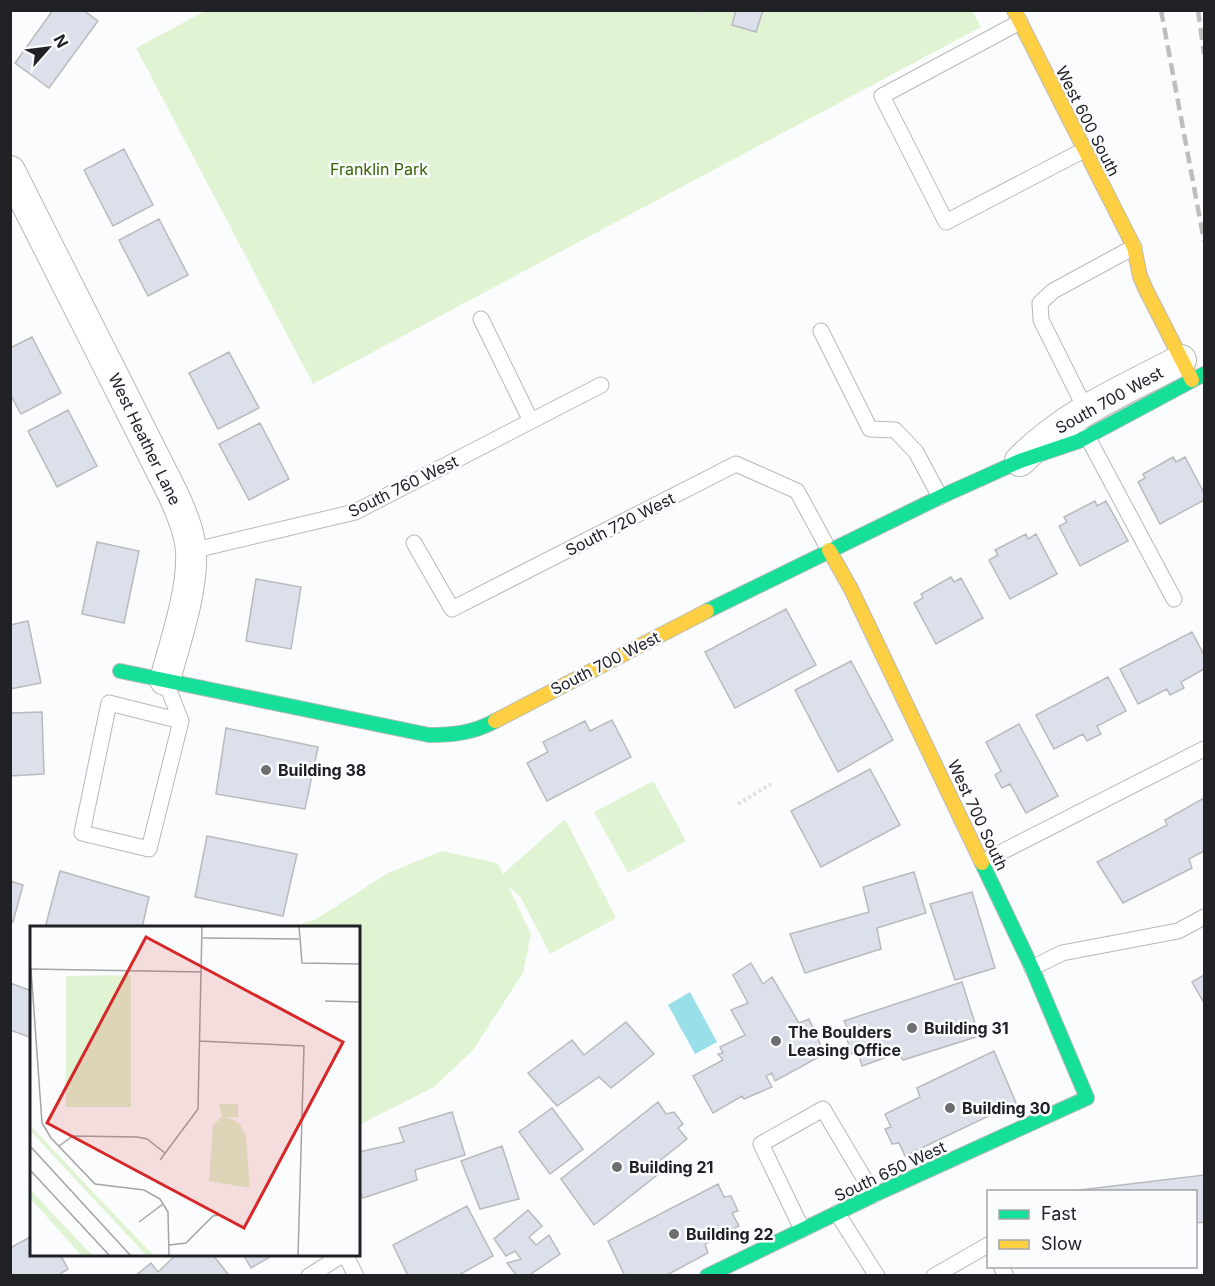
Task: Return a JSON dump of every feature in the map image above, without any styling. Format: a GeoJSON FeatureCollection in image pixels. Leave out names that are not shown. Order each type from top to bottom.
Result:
{"type":"FeatureCollection","features":[{"type":"Feature","properties":{"kind":"street","name":"West 600 South"},"geometry":{"type":"LineString","coordinates":[[1017,16],[1134,247],[1140,276],[1146,290],[1192,367]]}},
{"type":"Feature","properties":{"kind":"street","name":"West Heather Lane"},"geometry":{"type":"LineString","coordinates":[[10,171],[173,494],[186,526],[191,551],[190,579],[165,680]]}},
{"type":"Feature","properties":{"kind":"street","name":"West 600 South"},"geometry":{"type":"LineString","coordinates":[[1134,247],[1151,261]]}},
{"type":"Feature","properties":{"kind":"street","name":"South 700 West"},"geometry":{"type":"LineString","coordinates":[[165,680],[429,735],[457,735],[481,729],[647,641],[830,550],[1020,461],[1056,428],[1087,423],[1192,367]]}},
{"type":"Feature","properties":{"kind":"street","name":"West 700 South"},"geometry":{"type":"LineString","coordinates":[[830,550],[1032,968],[1087,1098]]}},
{"type":"Feature","properties":{"kind":"street"},"geometry":{"type":"LineString","coordinates":[[120,671],[165,680]]}},
{"type":"Feature","properties":{"kind":"street","name":"South 650 West"},"geometry":{"type":"LineString","coordinates":[[707,1275],[874,1195],[1087,1098]]}},
{"type":"Feature","properties":{"kind":"lane"},"geometry":{"type":"LineString","coordinates":[[1017,16],[882,96],[946,222],[1084,150]]}},
{"type":"Feature","properties":{"kind":"lane"},"geometry":{"type":"LineString","coordinates":[[1134,247],[1053,291],[1040,303],[1041,320],[1087,423],[1174,599]]}},
{"type":"Feature","properties":{"kind":"lane"},"geometry":{"type":"LineString","coordinates":[[482,319],[531,421]]}},
{"type":"Feature","properties":{"kind":"lane"},"geometry":{"type":"LineString","coordinates":[[821,331],[870,429],[896,430],[916,452],[940,497]]}},
{"type":"Feature","properties":{"kind":"lane","name":"South 760 West"},"geometry":{"type":"LineString","coordinates":[[191,551],[355,512],[601,385]]}},
{"type":"Feature","properties":{"kind":"lane","name":"South 720 West"},"geometry":{"type":"LineString","coordinates":[[414,543],[452,609],[736,464],[797,491],[830,550]]}},
{"type":"Feature","properties":{"kind":"lane"},"geometry":{"type":"LineString","coordinates":[[165,680],[181,721],[149,849],[82,833],[109,703],[181,721]]}},
{"type":"Feature","properties":{"kind":"lane"},"geometry":{"type":"LineString","coordinates":[[916,761],[927,747]]}},
{"type":"Feature","properties":{"kind":"lane"},"geometry":{"type":"LineString","coordinates":[[982,862],[1204,749]]}},
{"type":"Feature","properties":{"kind":"lane"},"geometry":{"type":"LineString","coordinates":[[1032,968],[1062,953],[1178,931],[1204,917]]}},
{"type":"Feature","properties":{"kind":"lane"},"geometry":{"type":"LineString","coordinates":[[802,1229],[761,1144],[823,1109],[874,1195]]}},
{"type":"Feature","properties":{"kind":"lane"},"geometry":{"type":"LineString","coordinates":[[837,1213],[877,1275]]}},
{"type":"Feature","properties":{"kind":"lane"},"geometry":{"type":"LineString","coordinates":[[934,1275],[987,1246]]}},
{"type":"Feature","properties":{"kind":"lane"},"geometry":{"type":"LineString","coordinates":[[309,1275],[342,1256]]}},
{"type":"Feature","properties":{"kind":"lane"},"geometry":{"type":"LineString","coordinates":[[346,1256],[356,1275]]}},
{"type":"Feature","properties":{"kind":"path"},"geometry":{"type":"LineString","coordinates":[[689,10],[702,13],[708,10]]}},
{"type":"Feature","properties":{"kind":"path"},"geometry":{"type":"LineString","coordinates":[[738,804],[771,784]]}},
{"type":"Feature","properties":{"kind":"green space","name":"Franklin Park"},"geometry":{"type":"Polygon","coordinates":[[[207,10],[972,10],[981,27],[313,384],[136,48],[207,10]]]}},
{"type":"Feature","properties":{"kind":"green space"},"geometry":{"type":"Polygon","coordinates":[[[653,781],[686,841],[628,873],[594,812],[653,781]]]}},
{"type":"Feature","properties":{"kind":"green space"},"geometry":{"type":"Polygon","coordinates":[[[565,819],[616,918],[550,954],[520,896],[508,886],[531,934],[523,973],[473,1050],[434,1087],[360,1124],[360,926],[296,926],[316,919],[388,873],[442,851],[497,863],[503,874],[565,819]]]}},
{"type":"Feature","properties":{"kind":"water"},"geometry":{"type":"Polygon","coordinates":[[[690,992],[717,1042],[695,1054],[668,1005],[690,992]]]}},
{"type":"Feature","properties":{"kind":"building"},"geometry":{"type":"Polygon","coordinates":[[[53,10],[83,10],[98,21],[49,88],[15,63],[53,10]]]}},
{"type":"Feature","properties":{"kind":"building"},"geometry":{"type":"Polygon","coordinates":[[[736,10],[763,10],[756,32],[732,25],[736,10]]]}},
{"type":"Feature","properties":{"kind":"building"},"geometry":{"type":"Polygon","coordinates":[[[124,149],[153,205],[113,226],[84,170],[124,149]]]}},
{"type":"Feature","properties":{"kind":"building"},"geometry":{"type":"Polygon","coordinates":[[[159,219],[188,275],[148,296],[119,240],[159,219]]]}},
{"type":"Feature","properties":{"kind":"building"},"geometry":{"type":"Polygon","coordinates":[[[32,337],[61,393],[21,414],[10,394],[10,348],[32,337]]]}},
{"type":"Feature","properties":{"kind":"building"},"geometry":{"type":"Polygon","coordinates":[[[229,352],[259,408],[218,429],[189,373],[229,352]]]}},
{"type":"Feature","properties":{"kind":"building"},"geometry":{"type":"Polygon","coordinates":[[[68,410],[97,466],[57,487],[28,431],[68,410]]]}},
{"type":"Feature","properties":{"kind":"building"},"geometry":{"type":"Polygon","coordinates":[[[260,423],[289,479],[249,500],[219,444],[260,423]]]}},
{"type":"Feature","properties":{"kind":"building"},"geometry":{"type":"Polygon","coordinates":[[[1173,457],[1176,462],[1185,457],[1204,493],[1204,500],[1160,524],[1138,482],[1145,478],[1143,474],[1173,457]]]}},
{"type":"Feature","properties":{"kind":"building"},"geometry":{"type":"Polygon","coordinates":[[[1095,501],[1097,506],[1106,501],[1128,541],[1080,566],[1059,526],[1067,522],[1064,517],[1095,501]]]}},
{"type":"Feature","properties":{"kind":"building"},"geometry":{"type":"Polygon","coordinates":[[[1026,534],[1028,539],[1036,534],[1057,574],[1010,599],[989,560],[998,555],[995,550],[1026,534]]]}},
{"type":"Feature","properties":{"kind":"building"},"geometry":{"type":"Polygon","coordinates":[[[97,542],[139,551],[124,623],[82,614],[97,542]]]}},
{"type":"Feature","properties":{"kind":"building"},"geometry":{"type":"Polygon","coordinates":[[[951,577],[954,582],[961,578],[983,618],[936,644],[914,603],[923,598],[921,594],[951,577]]]}},
{"type":"Feature","properties":{"kind":"building"},"geometry":{"type":"Polygon","coordinates":[[[256,579],[301,587],[291,649],[246,641],[256,579]]]}},
{"type":"Feature","properties":{"kind":"building"},"geometry":{"type":"Polygon","coordinates":[[[786,609],[816,665],[735,708],[705,652],[786,609]]]}},
{"type":"Feature","properties":{"kind":"building"},"geometry":{"type":"Polygon","coordinates":[[[28,621],[41,683],[10,689],[10,625],[28,621]]]}},
{"type":"Feature","properties":{"kind":"building"},"geometry":{"type":"Polygon","coordinates":[[[1192,632],[1204,655],[1204,669],[1181,682],[1184,688],[1170,695],[1167,689],[1138,704],[1120,669],[1192,632]]]}},
{"type":"Feature","properties":{"kind":"building"},"geometry":{"type":"Polygon","coordinates":[[[851,661],[893,740],[838,772],[795,690],[851,661]]]}},
{"type":"Feature","properties":{"kind":"building"},"geometry":{"type":"Polygon","coordinates":[[[1108,677],[1126,711],[1097,726],[1101,734],[1087,741],[1083,734],[1054,749],[1036,715],[1108,677]]]}},
{"type":"Feature","properties":{"kind":"building"},"geometry":{"type":"Polygon","coordinates":[[[42,712],[44,774],[10,776],[10,713],[42,712]]]}},
{"type":"Feature","properties":{"kind":"building"},"geometry":{"type":"Polygon","coordinates":[[[612,720],[631,757],[547,801],[527,763],[548,752],[543,742],[585,721],[590,731],[612,720]]]}},
{"type":"Feature","properties":{"kind":"building"},"geometry":{"type":"Polygon","coordinates":[[[1019,724],[1058,796],[1026,813],[1010,784],[1002,788],[995,775],[1001,771],[986,742],[1019,724]]]}},
{"type":"Feature","properties":{"kind":"building","name":"Building 38"},"geometry":{"type":"Polygon","coordinates":[[[226,728],[318,747],[305,809],[216,794],[226,728]]]}},
{"type":"Feature","properties":{"kind":"building"},"geometry":{"type":"Polygon","coordinates":[[[870,769],[900,825],[821,867],[791,811],[870,769]]]}},
{"type":"Feature","properties":{"kind":"building"},"geometry":{"type":"Polygon","coordinates":[[[1204,798],[1204,851],[1189,859],[1192,868],[1123,903],[1097,862],[1167,825],[1165,820],[1204,798]]]}},
{"type":"Feature","properties":{"kind":"building"},"geometry":{"type":"Polygon","coordinates":[[[207,836],[297,854],[283,916],[195,897],[207,836]]]}},
{"type":"Feature","properties":{"kind":"building"},"geometry":{"type":"Polygon","coordinates":[[[60,871],[149,897],[142,926],[46,926],[60,871]]]}},
{"type":"Feature","properties":{"kind":"building"},"geometry":{"type":"Polygon","coordinates":[[[914,872],[926,913],[877,928],[881,949],[805,973],[790,934],[869,912],[863,887],[914,872]]]}},
{"type":"Feature","properties":{"kind":"building"},"geometry":{"type":"Polygon","coordinates":[[[10,881],[23,885],[13,922],[10,922],[10,881]]]}},
{"type":"Feature","properties":{"kind":"building"},"geometry":{"type":"Polygon","coordinates":[[[972,892],[995,968],[955,980],[930,904],[972,892]]]}},
{"type":"Feature","properties":{"kind":"building","name":"The Boulders Leasing Office"},"geometry":{"type":"Polygon","coordinates":[[[751,963],[763,984],[772,977],[799,1023],[809,1019],[822,1048],[815,1050],[819,1057],[775,1081],[772,1073],[766,1076],[772,1087],[744,1099],[742,1096],[713,1113],[693,1076],[723,1060],[718,1054],[723,1053],[720,1047],[745,1035],[731,1010],[748,1003],[733,975],[751,963]]]}},
{"type":"Feature","properties":{"kind":"building"},"geometry":{"type":"Polygon","coordinates":[[[1204,975],[1204,1003],[1192,982],[1204,975]]]}},
{"type":"Feature","properties":{"kind":"building","name":"Building 31"},"geometry":{"type":"Polygon","coordinates":[[[962,982],[979,1036],[903,1060],[898,1053],[862,1066],[858,1053],[852,1054],[846,1037],[851,1035],[844,1021],[962,982]]]}},
{"type":"Feature","properties":{"kind":"building"},"geometry":{"type":"Polygon","coordinates":[[[10,983],[30,990],[30,1037],[10,1030],[10,983]]]}},
{"type":"Feature","properties":{"kind":"building"},"geometry":{"type":"Polygon","coordinates":[[[626,1022],[654,1054],[611,1088],[599,1077],[557,1106],[528,1073],[572,1040],[584,1055],[626,1022]]]}},
{"type":"Feature","properties":{"kind":"building","name":"Building 30"},"geometry":{"type":"Polygon","coordinates":[[[994,1051],[1016,1103],[905,1156],[899,1143],[892,1144],[885,1129],[891,1127],[885,1114],[920,1097],[917,1088],[994,1051]]]}},
{"type":"Feature","properties":{"kind":"building","name":"Building 21"},"geometry":{"type":"Polygon","coordinates":[[[658,1102],[666,1114],[674,1112],[683,1124],[678,1128],[687,1139],[657,1163],[661,1172],[594,1225],[561,1179],[658,1102]]]}},
{"type":"Feature","properties":{"kind":"building"},"geometry":{"type":"Polygon","coordinates":[[[552,1108],[583,1149],[550,1174],[519,1132],[552,1108]]]}},
{"type":"Feature","properties":{"kind":"building"},"geometry":{"type":"Polygon","coordinates":[[[452,1112],[465,1155],[415,1170],[417,1180],[363,1198],[360,1191],[360,1152],[404,1142],[399,1128],[452,1112]]]}},
{"type":"Feature","properties":{"kind":"building"},"geometry":{"type":"Polygon","coordinates":[[[502,1146],[519,1199],[480,1209],[461,1161],[502,1146]]]}},
{"type":"Feature","properties":{"kind":"building"},"geometry":{"type":"Polygon","coordinates":[[[1204,1175],[1204,1222],[1197,1223],[1197,1190],[1080,1190],[1204,1175]]]}},
{"type":"Feature","properties":{"kind":"building","name":"Building 22"},"geometry":{"type":"Polygon","coordinates":[[[718,1184],[724,1197],[731,1196],[738,1211],[732,1213],[739,1226],[705,1244],[708,1253],[665,1276],[625,1276],[608,1241],[718,1184]]]}},
{"type":"Feature","properties":{"kind":"building"},"geometry":{"type":"Polygon","coordinates":[[[467,1206],[493,1256],[457,1276],[408,1276],[393,1245],[467,1206]]]}},
{"type":"Feature","properties":{"kind":"building"},"geometry":{"type":"Polygon","coordinates":[[[528,1210],[542,1226],[529,1237],[536,1245],[549,1235],[560,1254],[528,1276],[517,1276],[507,1263],[521,1259],[515,1251],[506,1256],[494,1239],[528,1210]]]}},
{"type":"Feature","properties":{"kind":"building"},"geometry":{"type":"Polygon","coordinates":[[[30,1237],[30,1256],[61,1256],[68,1269],[57,1276],[10,1276],[10,1248],[30,1237]]]}},
{"type":"Feature","properties":{"kind":"building"},"geometry":{"type":"Polygon","coordinates":[[[175,1256],[214,1256],[228,1274],[225,1276],[135,1276],[151,1263],[158,1272],[175,1256]]]}},
{"type":"Feature","properties":{"kind":"building"},"geometry":{"type":"Polygon","coordinates":[[[244,1256],[272,1256],[251,1268],[244,1256]]]}},
{"type":"Feature","properties":{"kind":"railway"},"geometry":{"type":"LineString","coordinates":[[1161,10],[1204,241]]}},
{"type":"Feature","properties":{"kind":"railway"},"geometry":{"type":"LineString","coordinates":[[1198,10],[1204,54]]}},
{"type":"Feature","properties":{"kind":"traffic: fast"},"geometry":{"type":"LineString","coordinates":[[707,611],[940,497],[1020,461],[1079,441],[1204,374]]}},
{"type":"Feature","properties":{"kind":"traffic: fast"},"geometry":{"type":"LineString","coordinates":[[120,671],[429,735],[463,732],[495,721]]}},
{"type":"Feature","properties":{"kind":"traffic: fast"},"geometry":{"type":"LineString","coordinates":[[707,1276],[874,1195],[1087,1098],[1032,968],[982,863]]}},
{"type":"Feature","properties":{"kind":"traffic: slow"},"geometry":{"type":"LineString","coordinates":[[1014,10],[1134,247],[1140,276],[1146,290],[1192,380]]}},
{"type":"Feature","properties":{"kind":"traffic: slow"},"geometry":{"type":"LineString","coordinates":[[829,550],[851,589],[982,863]]}},
{"type":"Feature","properties":{"kind":"traffic: slow"},"geometry":{"type":"LineString","coordinates":[[495,721],[707,611]]}},
{"type":"Feature","properties":{"kind":"place","name":"Building 38"},"geometry":{"type":"Point","coordinates":[266,770]}},
{"type":"Feature","properties":{"kind":"place","name":"Building 31"},"geometry":{"type":"Point","coordinates":[912,1028]}},
{"type":"Feature","properties":{"kind":"place","name":"The Boulders Leasing Office"},"geometry":{"type":"Point","coordinates":[776,1041]}},
{"type":"Feature","properties":{"kind":"place","name":"Building 30"},"geometry":{"type":"Point","coordinates":[950,1108]}},
{"type":"Feature","properties":{"kind":"place","name":"Building 21"},"geometry":{"type":"Point","coordinates":[617,1167]}},
{"type":"Feature","properties":{"kind":"place","name":"Building 22"},"geometry":{"type":"Point","coordinates":[674,1234]}}]}
